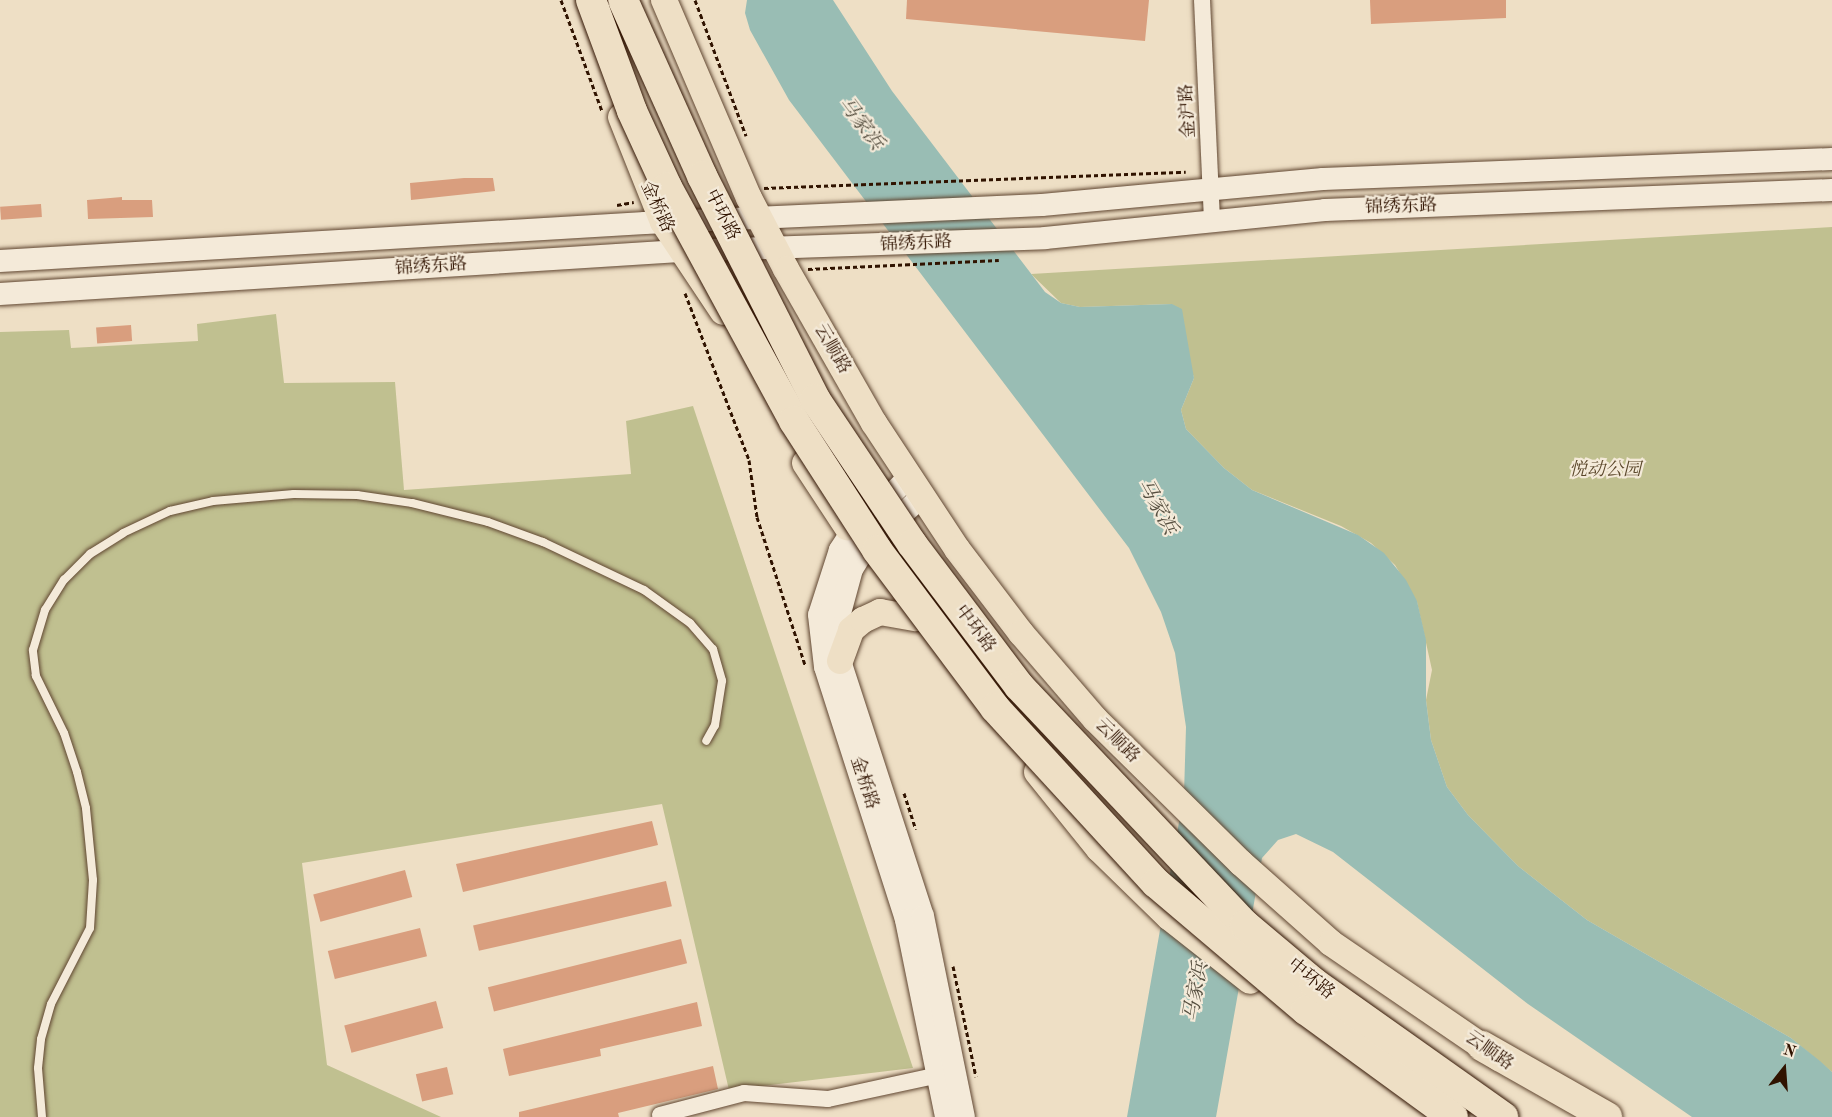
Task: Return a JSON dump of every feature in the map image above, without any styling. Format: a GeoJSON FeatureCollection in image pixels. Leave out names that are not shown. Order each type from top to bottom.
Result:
{"type":"FeatureCollection","features":[{"type":"Feature","properties":{"kind":"highway","name":"中环路"},"geometry":{"type":"LineString","coordinates":[[591,0],[632,111],[667,187],[794,421],[877,550],[995,708],[1156,883],[1306,1010],[1453,1117]]}},
{"type":"Feature","properties":{"kind":"highway","name":"中环路"},"geometry":{"type":"LineString","coordinates":[[623,0],[702,176],[816,399],[912,544],[1018,686],[1245,925],[1314,983],[1503,1117]]}},
{"type":"Feature","properties":{"kind":"highway"},"geometry":{"type":"LineString","coordinates":[[1482,1046],[1598,1117]]}},
{"type":"Feature","properties":{"kind":"main road","name":"金桥路"},"geometry":{"type":"LineString","coordinates":[[578,0],[654,222],[680,251],[726,315],[768,398],[825,497],[858,541],[852,569],[841,598],[836,628],[840,661],[923,916],[964,1117]]}},
{"type":"Feature","properties":{"kind":"main road"},"geometry":{"type":"LineString","coordinates":[[664,0],[775,250]]}},
{"type":"Feature","properties":{"kind":"main road","name":"锦绣东路"},"geometry":{"type":"LineString","coordinates":[[0,261],[654,222],[788,219],[1042,206],[1334,179],[1832,159]]}},
{"type":"Feature","properties":{"kind":"main road","name":"锦绣东路"},"geometry":{"type":"LineString","coordinates":[[0,294],[680,251],[809,249],[1045,238],[1325,210],[1832,190]]}},
{"type":"Feature","properties":{"kind":"main road","name":"云顺路"},"geometry":{"type":"LineString","coordinates":[[775,250],[915,486],[957,549],[1021,633],[1095,719],[1241,863],[1331,943],[1482,1046]]}},
{"type":"Feature","properties":{"kind":"main road","name":"金桥路"},"geometry":{"type":"LineString","coordinates":[[915,486],[858,541],[840,550],[819,615],[825,667],[906,920],[946,1117]]}},
{"type":"Feature","properties":{"kind":"main road"},"geometry":{"type":"LineString","coordinates":[[858,541],[915,618],[1099,849],[1169,917],[1304,1023],[1437,1117]]}},
{"type":"Feature","properties":{"kind":"main road"},"geometry":{"type":"LineString","coordinates":[[840,661],[851,630],[863,620],[880,612],[915,618]]}},
{"type":"Feature","properties":{"kind":"street","name":"金沪路"},"geometry":{"type":"LineString","coordinates":[[1202,0],[1212,220]]}},
{"type":"Feature","properties":{"kind":"street"},"geometry":{"type":"LineString","coordinates":[[660,1115],[744,1093],[828,1100],[939,1075]]}},
{"type":"Feature","properties":{"kind":"lane"},"geometry":{"type":"LineString","coordinates":[[42,1117],[38,1068],[41,1039],[51,1004],[90,928],[93,880],[86,808],[77,772],[64,733],[36,676],[33,650],[45,609],[64,580],[90,554],[123,532],[170,510],[213,501],[294,494],[357,495],[489,522],[543,542],[644,590],[690,623],[713,649],[722,681],[715,725],[706,741]]}},
{"type":"Feature","properties":{"kind":"path"},"geometry":{"type":"LineString","coordinates":[[561,0],[605,119]]}},
{"type":"Feature","properties":{"kind":"path"},"geometry":{"type":"LineString","coordinates":[[694,0],[748,144]]}},
{"type":"Feature","properties":{"kind":"path"},"geometry":{"type":"LineString","coordinates":[[765,188],[1012,176]]}},
{"type":"Feature","properties":{"kind":"path"},"geometry":{"type":"LineString","coordinates":[[761,177],[765,188],[788,219]]}},
{"type":"Feature","properties":{"kind":"path"},"geometry":{"type":"LineString","coordinates":[[630,192],[654,222]]}},
{"type":"Feature","properties":{"kind":"path"},"geometry":{"type":"LineString","coordinates":[[809,249],[824,268],[1002,260]]}},
{"type":"Feature","properties":{"kind":"path"},"geometry":{"type":"LineString","coordinates":[[680,282],[749,460],[757,517],[807,670]]}},
{"type":"Feature","properties":{"kind":"green space","name":"悦动公园"},"geometry":{"type":"Polygon","coordinates":[[[1832,227],[1832,1072],[1791,1038],[1587,920],[1518,866],[1468,815],[1447,787],[1431,740],[1426,700],[1432,670],[1417,602],[1395,565],[1371,543],[1341,526],[1252,490],[1224,468],[1186,429],[1181,410],[1194,378],[1172,304],[1080,307],[1061,303],[1031,274],[1832,227]]]}},
{"type":"Feature","properties":{"kind":"green space"},"geometry":{"type":"Polygon","coordinates":[[[276,314],[284,383],[395,382],[404,490],[631,474],[626,421],[693,406],[913,1068],[729,1090],[662,804],[302,863],[327,1065],[441,1117],[0,1117],[0,332],[69,330],[71,348],[198,341],[197,324],[276,314]]]}},
{"type":"Feature","properties":{"kind":"water","name":"马家浜"},"geometry":{"type":"Polygon","coordinates":[[[747,0],[833,0],[892,91],[1045,292],[1061,303],[1080,307],[1172,304],[1182,309],[1194,378],[1181,410],[1186,429],[1224,468],[1252,490],[1358,535],[1384,553],[1406,580],[1417,601],[1426,640],[1426,700],[1431,740],[1447,787],[1468,815],[1518,866],[1587,920],[1791,1038],[1820,1061],[1832,1072],[1832,1117],[1692,1117],[1528,1004],[1333,852],[1296,834],[1278,840],[1262,858],[1216,1117],[1127,1117],[1184,794],[1186,727],[1175,653],[1161,612],[1129,548],[789,100],[750,30],[745,13],[747,0]]]}},
{"type":"Feature","properties":{"kind":"building"},"geometry":{"type":"Polygon","coordinates":[[[907,0],[1149,0],[1145,41],[906,19],[907,0]]]}},
{"type":"Feature","properties":{"kind":"building"},"geometry":{"type":"Polygon","coordinates":[[[1370,0],[1506,0],[1506,18],[1371,24],[1370,0]]]}},
{"type":"Feature","properties":{"kind":"building"},"geometry":{"type":"Polygon","coordinates":[[[493,178],[495,191],[411,200],[410,183],[493,178]]]}},
{"type":"Feature","properties":{"kind":"building"},"geometry":{"type":"Polygon","coordinates":[[[122,197],[122,200],[152,200],[153,217],[88,219],[87,200],[122,197]]]}},
{"type":"Feature","properties":{"kind":"building"},"geometry":{"type":"Polygon","coordinates":[[[41,204],[42,217],[1,220],[0,207],[41,204]]]}},
{"type":"Feature","properties":{"kind":"building"},"geometry":{"type":"Polygon","coordinates":[[[131,325],[132,341],[97,343],[96,327],[131,325]]]}},
{"type":"Feature","properties":{"kind":"building"},"geometry":{"type":"Polygon","coordinates":[[[652,821],[658,845],[463,892],[456,864],[652,821]]]}},
{"type":"Feature","properties":{"kind":"building"},"geometry":{"type":"Polygon","coordinates":[[[405,870],[412,897],[320,922],[313,895],[405,870]]]}},
{"type":"Feature","properties":{"kind":"building"},"geometry":{"type":"Polygon","coordinates":[[[666,881],[672,906],[479,951],[473,926],[666,881]]]}},
{"type":"Feature","properties":{"kind":"building"},"geometry":{"type":"Polygon","coordinates":[[[420,928],[427,956],[335,979],[328,951],[420,928]]]}},
{"type":"Feature","properties":{"kind":"building"},"geometry":{"type":"Polygon","coordinates":[[[681,939],[687,963],[494,1011],[488,987],[681,939]]]}},
{"type":"Feature","properties":{"kind":"building"},"geometry":{"type":"Polygon","coordinates":[[[436,1001],[443,1028],[351,1053],[344,1026],[436,1001]]]}},
{"type":"Feature","properties":{"kind":"building"},"geometry":{"type":"Polygon","coordinates":[[[697,1002],[702,1026],[600,1049],[601,1056],[509,1076],[503,1049],[697,1002]]]}},
{"type":"Feature","properties":{"kind":"building"},"geometry":{"type":"Polygon","coordinates":[[[713,1066],[718,1089],[618,1113],[619,1117],[519,1117],[519,1112],[713,1066]]]}},
{"type":"Feature","properties":{"kind":"building"},"geometry":{"type":"Polygon","coordinates":[[[447,1067],[453,1094],[422,1101],[416,1074],[447,1067]]]}}]}
